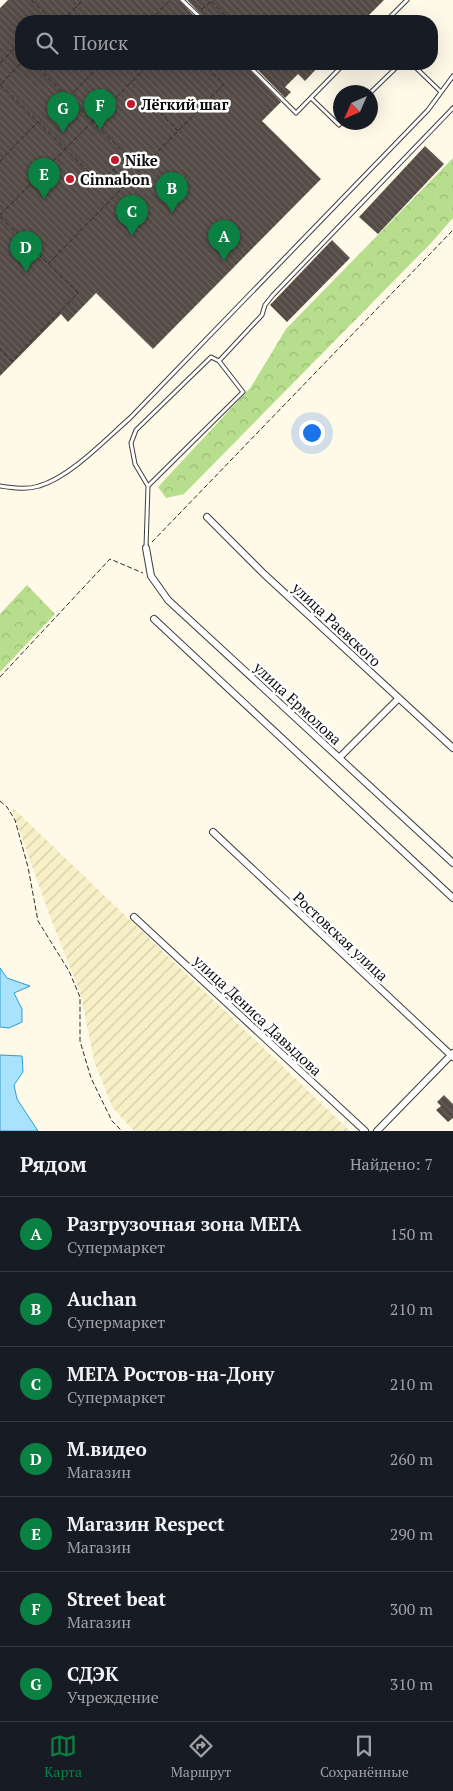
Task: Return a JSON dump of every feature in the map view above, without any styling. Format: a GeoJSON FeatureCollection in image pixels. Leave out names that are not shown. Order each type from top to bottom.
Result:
{"type":"FeatureCollection","features":[{"type":"Feature","properties":{"kind":"street","name":"улица Раевского"},"geometry":{"type":"LineString","coordinates":[[207,516],[264,574],[453,748]]}},
{"type":"Feature","properties":{"kind":"street","name":"улица Ермолова"},"geometry":{"type":"LineString","coordinates":[[146,548],[151,576],[168,600],[453,863]]}},
{"type":"Feature","properties":{"kind":"street"},"geometry":{"type":"LineString","coordinates":[[154,619],[453,898]]}},
{"type":"Feature","properties":{"kind":"street"},"geometry":{"type":"LineString","coordinates":[[339,758],[399,698]]}},
{"type":"Feature","properties":{"kind":"street","name":"Ростовская улица"},"geometry":{"type":"LineString","coordinates":[[213,832],[452,1055]]}},
{"type":"Feature","properties":{"kind":"street","name":"улица Дениса Давыдова"},"geometry":{"type":"LineString","coordinates":[[134,917],[365,1131]]}},
{"type":"Feature","properties":{"kind":"street"},"geometry":{"type":"LineString","coordinates":[[377,1131],[452,1055]]}},
{"type":"Feature","properties":{"kind":"lane"},"geometry":{"type":"LineString","coordinates":[[182,0],[198,15]]}},
{"type":"Feature","properties":{"kind":"lane"},"geometry":{"type":"LineString","coordinates":[[392,15],[407,0]]}},
{"type":"Feature","properties":{"kind":"lane"},"geometry":{"type":"LineString","coordinates":[[253,70],[296,113],[338,70]]}},
{"type":"Feature","properties":{"kind":"lane"},"geometry":{"type":"LineString","coordinates":[[378,85],[394,70]]}},
{"type":"Feature","properties":{"kind":"lane"},"geometry":{"type":"LineString","coordinates":[[418,70],[441,92]]}},
{"type":"Feature","properties":{"kind":"lane"},"geometry":{"type":"LineString","coordinates":[[0,486],[25,488],[40,486],[81,462],[123,425],[428,110],[453,76]]}},
{"type":"Feature","properties":{"kind":"lane"},"geometry":{"type":"LineString","coordinates":[[311,98],[333,118]]}},
{"type":"Feature","properties":{"kind":"lane"},"geometry":{"type":"LineString","coordinates":[[219,361],[262,315],[265,305],[272,295],[453,108]]}},
{"type":"Feature","properties":{"kind":"lane"},"geometry":{"type":"LineString","coordinates":[[146,548],[148,486],[134,464],[131,443],[136,430],[211,357],[219,361],[243,392],[148,486]]}},
{"type":"Feature","properties":{"kind":"path"},"geometry":{"type":"LineString","coordinates":[[31,0],[47,15]]}},
{"type":"Feature","properties":{"kind":"path"},"geometry":{"type":"LineString","coordinates":[[68,15],[83,0]]}},
{"type":"Feature","properties":{"kind":"path"},"geometry":{"type":"LineString","coordinates":[[156,15],[170,0]]}},
{"type":"Feature","properties":{"kind":"path"},"geometry":{"type":"LineString","coordinates":[[210,1],[225,15]]}},
{"type":"Feature","properties":{"kind":"path"},"geometry":{"type":"LineString","coordinates":[[0,63],[15,48]]}},
{"type":"Feature","properties":{"kind":"path"},"geometry":{"type":"LineString","coordinates":[[0,57],[3,60]]}},
{"type":"Feature","properties":{"kind":"path"},"geometry":{"type":"LineString","coordinates":[[15,69],[0,84],[100,183],[127,156],[40,70]]}},
{"type":"Feature","properties":{"kind":"path"},"geometry":{"type":"LineString","coordinates":[[68,98],[95,70]]}},
{"type":"Feature","properties":{"kind":"path"},"geometry":{"type":"LineString","coordinates":[[0,349],[12,361],[78,293],[0,216],[143,70]]}},
{"type":"Feature","properties":{"kind":"path"},"geometry":{"type":"LineString","coordinates":[[48,264],[224,84],[209,70]]}},
{"type":"Feature","properties":{"kind":"path"},"geometry":{"type":"LineString","coordinates":[[154,107],[178,131]]}},
{"type":"Feature","properties":{"kind":"path"},"geometry":{"type":"LineString","coordinates":[[0,161],[38,122]]}},
{"type":"Feature","properties":{"kind":"path"},"geometry":{"type":"LineString","coordinates":[[113,170],[128,183]]}},
{"type":"Feature","properties":{"kind":"path"},"geometry":{"type":"LineString","coordinates":[[146,548],[453,230]]}},
{"type":"Feature","properties":{"kind":"path"},"geometry":{"type":"LineString","coordinates":[[0,677],[110,560],[151,576]]}},
{"type":"Feature","properties":{"kind":"path"},"geometry":{"type":"LineString","coordinates":[[0,801],[16,820],[28,867],[38,921],[69,971],[80,996],[80,1041],[91,1078],[112,1121],[122,1131]]}},
{"type":"Feature","properties":{"kind":"shaded area"},"geometry":{"type":"Polygon","coordinates":[[[11,806],[350,1131],[134,1131],[113,1108],[95,1064],[80,992],[49,914],[11,806]]]}},
{"type":"Feature","properties":{"kind":"green space"},"geometry":{"type":"Polygon","coordinates":[[[453,158],[453,218],[432,242],[184,494],[166,498],[158,487],[251,387],[286,329],[453,158]]]}},
{"type":"Feature","properties":{"kind":"green space"},"geometry":{"type":"Polygon","coordinates":[[[27,585],[55,614],[0,672],[0,614],[27,585]]]}},
{"type":"Feature","properties":{"kind":"water"},"geometry":{"type":"Polygon","coordinates":[[[0,968],[7,978],[30,986],[14,993],[22,1009],[22,1022],[9,1028],[0,1027],[0,968]]]}},
{"type":"Feature","properties":{"kind":"water"},"geometry":{"type":"Polygon","coordinates":[[[0,1055],[22,1056],[23,1072],[14,1085],[17,1099],[38,1131],[0,1131],[0,1055]]]}},
{"type":"Feature","properties":{"kind":"building"},"geometry":{"type":"Polygon","coordinates":[[[8,0],[179,0],[193,15],[15,15],[15,70],[250,70],[281,102],[262,121],[321,179],[153,349],[96,293],[68,322],[61,314],[0,376],[0,8],[8,0]]]}},
{"type":"Feature","properties":{"kind":"building"},"geometry":{"type":"Polygon","coordinates":[[[187,0],[384,0],[369,15],[201,15],[187,0]]]}},
{"type":"Feature","properties":{"kind":"building"},"geometry":{"type":"Polygon","coordinates":[[[258,70],[315,70],[305,81],[298,74],[285,87],[291,92],[285,98],[258,70]]]}},
{"type":"Feature","properties":{"kind":"building"},"geometry":{"type":"Polygon","coordinates":[[[425,146],[444,164],[378,234],[359,217],[425,146]]]}},
{"type":"Feature","properties":{"kind":"building"},"geometry":{"type":"Polygon","coordinates":[[[332,240],[350,258],[287,322],[270,305],[332,240]]]}},
{"type":"Feature","properties":{"kind":"building"},"geometry":{"type":"Polygon","coordinates":[[[444,1095],[453,1104],[453,1118],[448,1122],[436,1110],[441,1106],[437,1102],[444,1095]]]}},
{"type":"Feature","properties":{"kind":"place","name":"Лёгкий шаг"},"geometry":{"type":"Point","coordinates":[131,104]}},
{"type":"Feature","properties":{"kind":"place","name":"Street beat"},"geometry":{"type":"Point","coordinates":[100,130]}},
{"type":"Feature","properties":{"kind":"place","name":"СДЭК"},"geometry":{"type":"Point","coordinates":[63,133]}},
{"type":"Feature","properties":{"kind":"place","name":"Nike"},"geometry":{"type":"Point","coordinates":[115,160]}},
{"type":"Feature","properties":{"kind":"place","name":"Cinnabon"},"geometry":{"type":"Point","coordinates":[70,179]}},
{"type":"Feature","properties":{"kind":"place","name":"Магазин Respect"},"geometry":{"type":"Point","coordinates":[44,199]}},
{"type":"Feature","properties":{"kind":"place","name":"Auchan"},"geometry":{"type":"Point","coordinates":[172,213]}},
{"type":"Feature","properties":{"kind":"place","name":"МЕГА Ростов-на-Дону"},"geometry":{"type":"Point","coordinates":[132,236]}},
{"type":"Feature","properties":{"kind":"place","name":"Разгрузочная зона МЕГА"},"geometry":{"type":"Point","coordinates":[224,261]}},
{"type":"Feature","properties":{"kind":"place","name":"М.видео"},"geometry":{"type":"Point","coordinates":[26,272]}}]}
